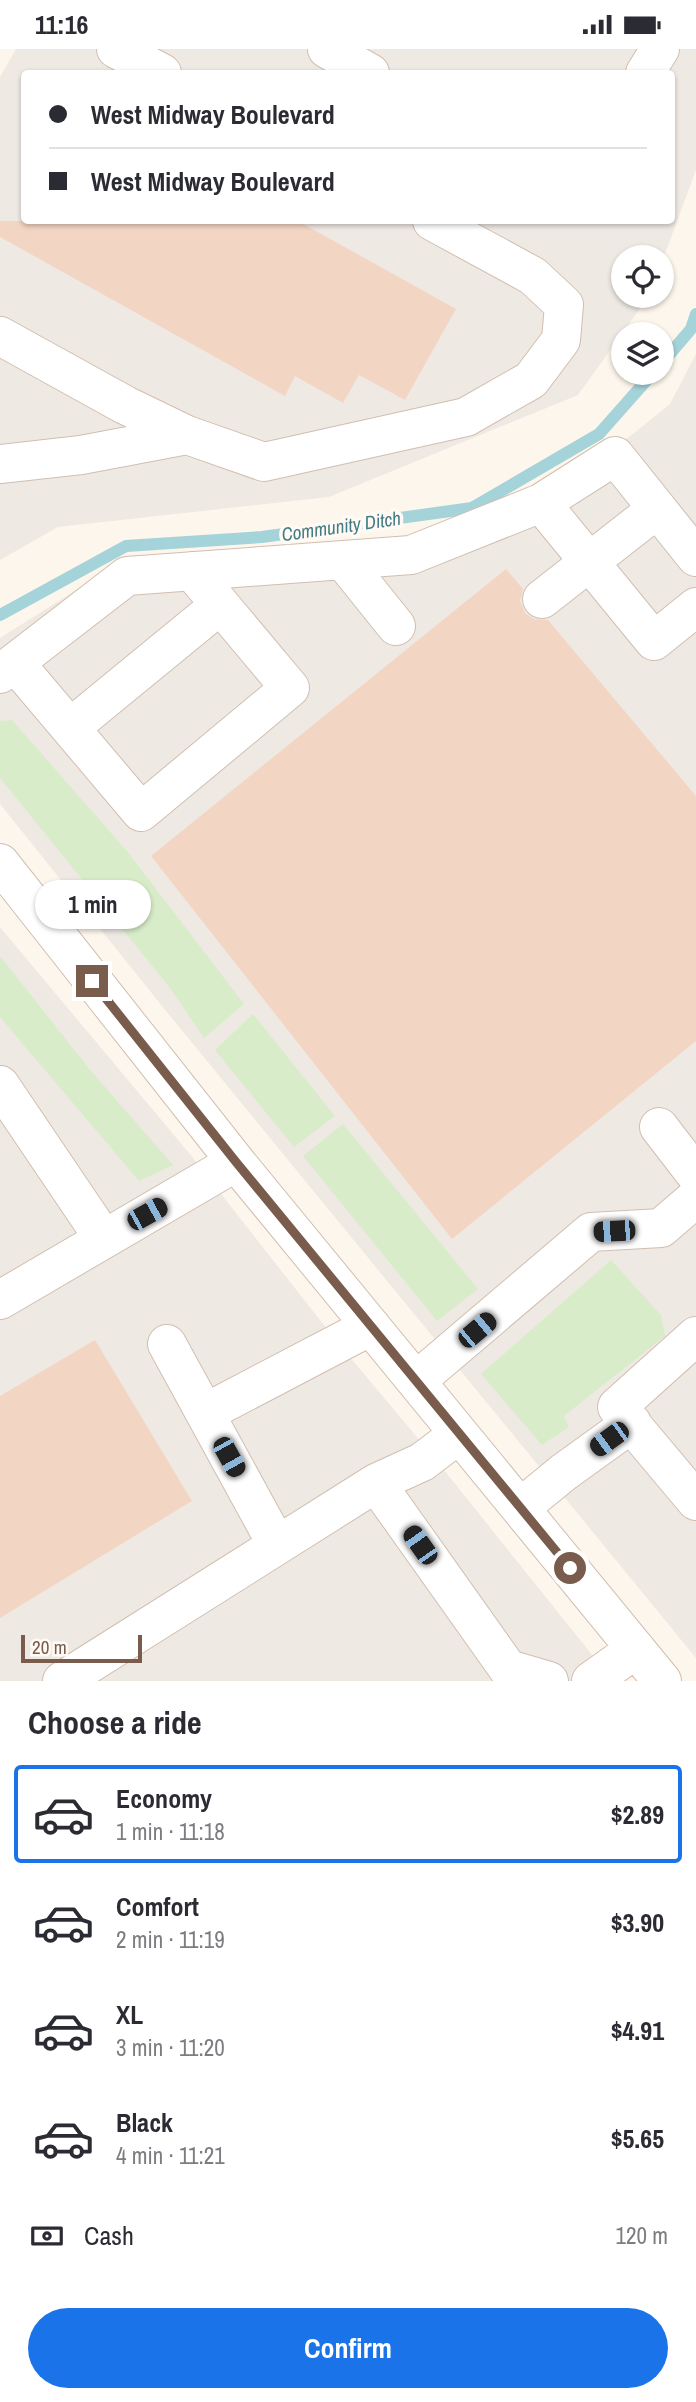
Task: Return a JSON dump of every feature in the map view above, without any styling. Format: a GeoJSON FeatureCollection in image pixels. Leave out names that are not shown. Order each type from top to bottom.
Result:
{"type":"FeatureCollection","features":[{"type":"Feature","properties":{"kind":"street"},"geometry":{"type":"LineString","coordinates":[[116,49],[156,70]]}},
{"type":"Feature","properties":{"kind":"street"},"geometry":{"type":"LineString","coordinates":[[327,49],[365,70]]}},
{"type":"Feature","properties":{"kind":"street"},"geometry":{"type":"LineString","coordinates":[[647,70],[660,49]]}},
{"type":"Feature","properties":{"kind":"street"},"geometry":{"type":"LineString","coordinates":[[0,336],[125,405],[187,435],[264,463],[466,417],[531,380],[561,340],[564,305],[534,276],[438,224]]}},
{"type":"Feature","properties":{"kind":"street"},"geometry":{"type":"LineString","coordinates":[[0,464],[81,455],[187,435]]}},
{"type":"Feature","properties":{"kind":"street"},"geometry":{"type":"LineString","coordinates":[[192,571],[290,688],[141,812],[70,728],[8,669],[127,576],[343,559],[411,555],[541,503],[615,456],[696,557]]}},
{"type":"Feature","properties":{"kind":"street"},"geometry":{"type":"LineString","coordinates":[[541,503],[654,641],[696,607]]}},
{"type":"Feature","properties":{"kind":"street"},"geometry":{"type":"LineString","coordinates":[[542,599],[656,509]]}},
{"type":"Feature","properties":{"kind":"street"},"geometry":{"type":"LineString","coordinates":[[343,559],[396,626]]}},
{"type":"Feature","properties":{"kind":"street"},"geometry":{"type":"LineString","coordinates":[[70,728],[220,605]]}},
{"type":"Feature","properties":{"kind":"street"},"geometry":{"type":"LineString","coordinates":[[0,863],[236,1162],[662,1681]]}},
{"type":"Feature","properties":{"kind":"street"},"geometry":{"type":"LineString","coordinates":[[0,1085],[104,1239]]}},
{"type":"Feature","properties":{"kind":"street"},"geometry":{"type":"LineString","coordinates":[[659,1127],[696,1175]]}},
{"type":"Feature","properties":{"kind":"street"},"geometry":{"type":"LineString","coordinates":[[0,1300],[236,1162]]}},
{"type":"Feature","properties":{"kind":"street"},"geometry":{"type":"LineString","coordinates":[[416,1381],[591,1232],[661,1228],[696,1198]]}},
{"type":"Feature","properties":{"kind":"street"},"geometry":{"type":"LineString","coordinates":[[205,1413],[371,1326]]}},
{"type":"Feature","properties":{"kind":"street"},"geometry":{"type":"LineString","coordinates":[[696,1336],[617,1407],[696,1501]]}},
{"type":"Feature","properties":{"kind":"street"},"geometry":{"type":"LineString","coordinates":[[167,1344],[277,1545]]}},
{"type":"Feature","properties":{"kind":"street"},"geometry":{"type":"LineString","coordinates":[[520,1507],[632,1423]]}},
{"type":"Feature","properties":{"kind":"street"},"geometry":{"type":"LineString","coordinates":[[62,1681],[376,1483],[422,1462],[459,1434]]}},
{"type":"Feature","properties":{"kind":"street"},"geometry":{"type":"LineString","coordinates":[[376,1483],[508,1669],[549,1681]]}},
{"type":"Feature","properties":{"kind":"street"},"geometry":{"type":"LineString","coordinates":[[591,1681],[636,1649]]}},
{"type":"Feature","properties":{"kind":"shaded area"},"geometry":{"type":"Polygon","coordinates":[[[16,49],[696,49],[696,170],[668,245],[611,245],[611,308],[640,308],[630,322],[611,322],[611,349],[578,395],[329,497],[58,527],[0,560],[0,77],[16,49]]]}},
{"type":"Feature","properties":{"kind":"shaded area"},"geometry":{"type":"Polygon","coordinates":[[[696,354],[696,1658],[0,804],[0,638],[100,575],[426,535],[538,488],[629,437],[670,404],[696,354]]]}},
{"type":"Feature","properties":{"kind":"shaded area"},"geometry":{"type":"Polygon","coordinates":[[[0,927],[189,1153],[338,1343],[432,1455],[613,1681],[0,1681],[0,927]]]}},
{"type":"Feature","properties":{"kind":"green space"},"geometry":{"type":"Polygon","coordinates":[[[12,720],[127,851],[244,1004],[204,1038],[170,988],[0,778],[0,721],[12,720]]]}},
{"type":"Feature","properties":{"kind":"green space"},"geometry":{"type":"Polygon","coordinates":[[[0,956],[91,1071],[173,1165],[139,1181],[0,1017],[0,956]]]}},
{"type":"Feature","properties":{"kind":"green space"},"geometry":{"type":"Polygon","coordinates":[[[253,1014],[335,1116],[294,1147],[215,1050],[253,1014]]]}},
{"type":"Feature","properties":{"kind":"green space"},"geometry":{"type":"Polygon","coordinates":[[[343,1124],[478,1289],[437,1321],[303,1156],[343,1124]]]}},
{"type":"Feature","properties":{"kind":"green space"},"geometry":{"type":"Polygon","coordinates":[[[611,1260],[661,1315],[665,1336],[564,1416],[569,1427],[542,1445],[481,1374],[611,1260]]]}},
{"type":"Feature","properties":{"kind":"building"},"geometry":{"type":"Polygon","coordinates":[[[0,221],[21,221],[21,224],[303,224],[456,309],[405,400],[359,375],[343,403],[295,376],[285,396],[0,237],[0,221]]]}},
{"type":"Feature","properties":{"kind":"building"},"geometry":{"type":"Polygon","coordinates":[[[506,569],[523,589],[520,601],[525,613],[534,619],[548,620],[696,796],[696,1041],[452,1239],[151,856],[506,569]]]}},
{"type":"Feature","properties":{"kind":"building"},"geometry":{"type":"Polygon","coordinates":[[[95,1340],[192,1501],[0,1618],[0,1396],[95,1340]]]}},
{"type":"Feature","properties":{"kind":"waterway","name":"Community Ditch"},"geometry":{"type":"LineString","coordinates":[[674,349],[691,329],[696,314]]}},
{"type":"Feature","properties":{"kind":"waterway","name":"Community Ditch"},"geometry":{"type":"LineString","coordinates":[[0,615],[126,546],[262,537],[472,508],[599,434],[642,385]]}},
{"type":"Feature","properties":{"kind":"route"},"geometry":{"type":"LineString","coordinates":[[92,981],[236,1162],[570,1568]]}}]}
